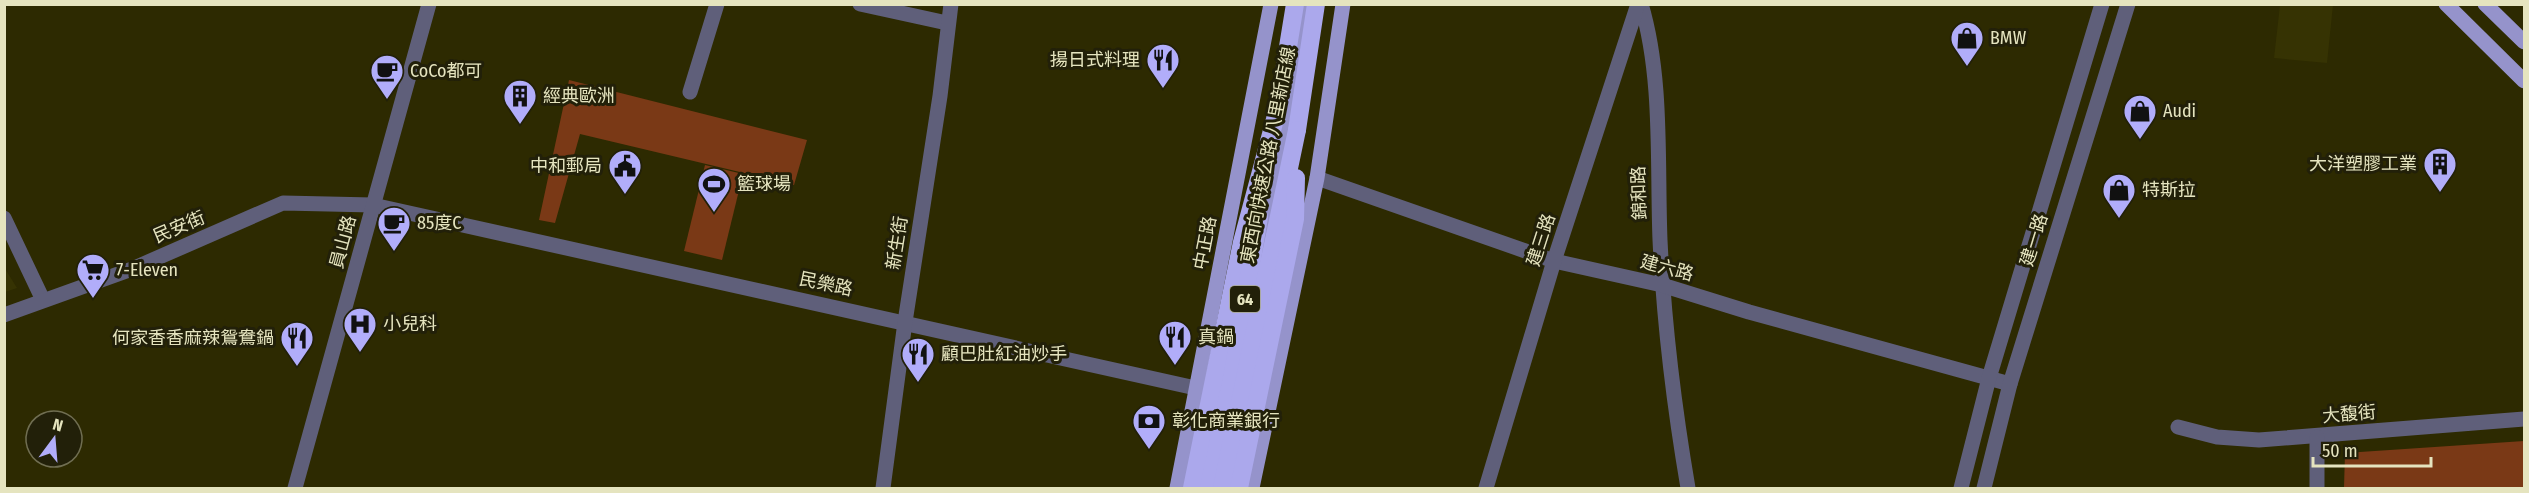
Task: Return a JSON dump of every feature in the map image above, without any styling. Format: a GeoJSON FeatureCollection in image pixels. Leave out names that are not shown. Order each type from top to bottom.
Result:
{"type":"FeatureCollection","features":[{"type":"Feature","properties":{"kind":"highway","name":"東西向快速公路 八里新店線"},"geometry":{"type":"LineString","coordinates":[[1209,489],[1234,367],[1295,4]]}},
{"type":"Feature","properties":{"kind":"highway","name":"東西向快速公路 八里新店線"},"geometry":{"type":"LineString","coordinates":[[1222,489],[1297,130],[1316,4]]}},
{"type":"Feature","properties":{"kind":"highway"},"geometry":{"type":"LineString","coordinates":[[1191,489],[1242,242],[1278,108]]}},
{"type":"Feature","properties":{"kind":"highway"},"geometry":{"type":"LineString","coordinates":[[1239,489],[1295,219],[1297,130]]}},
{"type":"Feature","properties":{"kind":"main road","name":"中正路"},"geometry":{"type":"LineString","coordinates":[[1177,489],[1271,4]]}},
{"type":"Feature","properties":{"kind":"main road"},"geometry":{"type":"LineString","coordinates":[[1217,489],[1307,4]]}},
{"type":"Feature","properties":{"kind":"main road"},"geometry":{"type":"LineString","coordinates":[[1252,489],[1317,178],[1343,4]]}},
{"type":"Feature","properties":{"kind":"main road"},"geometry":{"type":"LineString","coordinates":[[2446,4],[2524,81]]}},
{"type":"Feature","properties":{"kind":"main road"},"geometry":{"type":"LineString","coordinates":[[2485,4],[2524,42]]}},
{"type":"Feature","properties":{"kind":"street","name":"員山路"},"geometry":{"type":"LineString","coordinates":[[295,489],[429,4]]}},
{"type":"Feature","properties":{"kind":"street"},"geometry":{"type":"LineString","coordinates":[[690,92],[717,4]]}},
{"type":"Feature","properties":{"kind":"street"},"geometry":{"type":"LineString","coordinates":[[860,4],[947,23]]}},
{"type":"Feature","properties":{"kind":"street","name":"新生街"},"geometry":{"type":"LineString","coordinates":[[883,489],[905,322],[940,96],[951,4]]}},
{"type":"Feature","properties":{"kind":"street","name":"建三路"},"geometry":{"type":"LineString","coordinates":[[1486,489],[1554,261],[1639,4]]}},
{"type":"Feature","properties":{"kind":"street","name":"錦和路"},"geometry":{"type":"LineString","coordinates":[[1639,4],[1655,90],[1662,285],[1674,402],[1688,489]]}},
{"type":"Feature","properties":{"kind":"street","name":"建一路"},"geometry":{"type":"LineString","coordinates":[[1961,489],[1989,378],[2102,4]]}},
{"type":"Feature","properties":{"kind":"street","name":"建一路"},"geometry":{"type":"LineString","coordinates":[[1984,489],[2010,384],[2128,4]]}},
{"type":"Feature","properties":{"kind":"street","name":"建六路"},"geometry":{"type":"LineString","coordinates":[[1317,178],[1554,261],[1662,285],[1749,312],[2010,384]]}},
{"type":"Feature","properties":{"kind":"street","name":"民安街"},"geometry":{"type":"LineString","coordinates":[[4,315],[122,273],[283,203],[373,205]]}},
{"type":"Feature","properties":{"kind":"street","name":"民樂路"},"geometry":{"type":"LineString","coordinates":[[373,205],[905,322],[1270,406]]}},
{"type":"Feature","properties":{"kind":"street"},"geometry":{"type":"LineString","coordinates":[[4,218],[44,300]]}},
{"type":"Feature","properties":{"kind":"street","name":"大馥街"},"geometry":{"type":"LineString","coordinates":[[2178,427],[2217,437],[2259,440],[2524,419]]}},
{"type":"Feature","properties":{"kind":"street"},"geometry":{"type":"LineString","coordinates":[[2316,437],[2317,489]]}},
{"type":"Feature","properties":{"kind":"shaded area"},"geometry":{"type":"Polygon","coordinates":[[[2280,5],[2333,5],[2327,63],[2274,58],[2280,5]]]}},
{"type":"Feature","properties":{"kind":"shaded area"},"geometry":{"type":"Polygon","coordinates":[[[569,80],[807,140],[794,185],[580,134],[555,223],[539,220],[569,80]]]}},
{"type":"Feature","properties":{"kind":"shaded area","name":"籃球場"},"geometry":{"type":"Polygon","coordinates":[[[705,165],[743,174],[722,260],[684,251],[705,165]]]}},
{"type":"Feature","properties":{"kind":"shaded area"},"geometry":{"type":"Polygon","coordinates":[[[4,267],[17,288],[5,292],[4,292],[4,267]]]}},
{"type":"Feature","properties":{"kind":"shaded area"},"geometry":{"type":"Polygon","coordinates":[[[2524,441],[2524,488],[2344,488],[2345,453],[2524,441]]]}},
{"type":"Feature","properties":{"kind":"place","name":"BMW"},"geometry":{"type":"Point","coordinates":[1967,67]}},
{"type":"Feature","properties":{"kind":"place","name":"揚日式料理"},"geometry":{"type":"Point","coordinates":[1163,89]}},
{"type":"Feature","properties":{"kind":"place","name":"CoCo都可"},"geometry":{"type":"Point","coordinates":[387,100]}},
{"type":"Feature","properties":{"kind":"place","name":"經典歐洲"},"geometry":{"type":"Point","coordinates":[520,125]}},
{"type":"Feature","properties":{"kind":"place","name":"Audi"},"geometry":{"type":"Point","coordinates":[2140,140]}},
{"type":"Feature","properties":{"kind":"place","name":"大洋塑膠工業"},"geometry":{"type":"Point","coordinates":[2440,193]}},
{"type":"Feature","properties":{"kind":"place","name":"中和郵局"},"geometry":{"type":"Point","coordinates":[625,195]}},
{"type":"Feature","properties":{"kind":"place","name":"籃球場"},"geometry":{"type":"Point","coordinates":[714,213]}},
{"type":"Feature","properties":{"kind":"place","name":"特斯拉"},"geometry":{"type":"Point","coordinates":[2119,219]}},
{"type":"Feature","properties":{"kind":"place","name":"85度C"},"geometry":{"type":"Point","coordinates":[394,252]}},
{"type":"Feature","properties":{"kind":"place","name":"7-Eleven"},"geometry":{"type":"Point","coordinates":[93,299]}},
{"type":"Feature","properties":{"kind":"place","name":"小兒科"},"geometry":{"type":"Point","coordinates":[360,353]}},
{"type":"Feature","properties":{"kind":"place","name":"真鍋"},"geometry":{"type":"Point","coordinates":[1175,366]}},
{"type":"Feature","properties":{"kind":"place","name":"何家香香麻辣鴛鴦鍋"},"geometry":{"type":"Point","coordinates":[297,367]}},
{"type":"Feature","properties":{"kind":"place","name":"顧巴肚紅油炒手"},"geometry":{"type":"Point","coordinates":[918,383]}},
{"type":"Feature","properties":{"kind":"place","name":"彰化商業銀行"},"geometry":{"type":"Point","coordinates":[1149,450]}}]}
